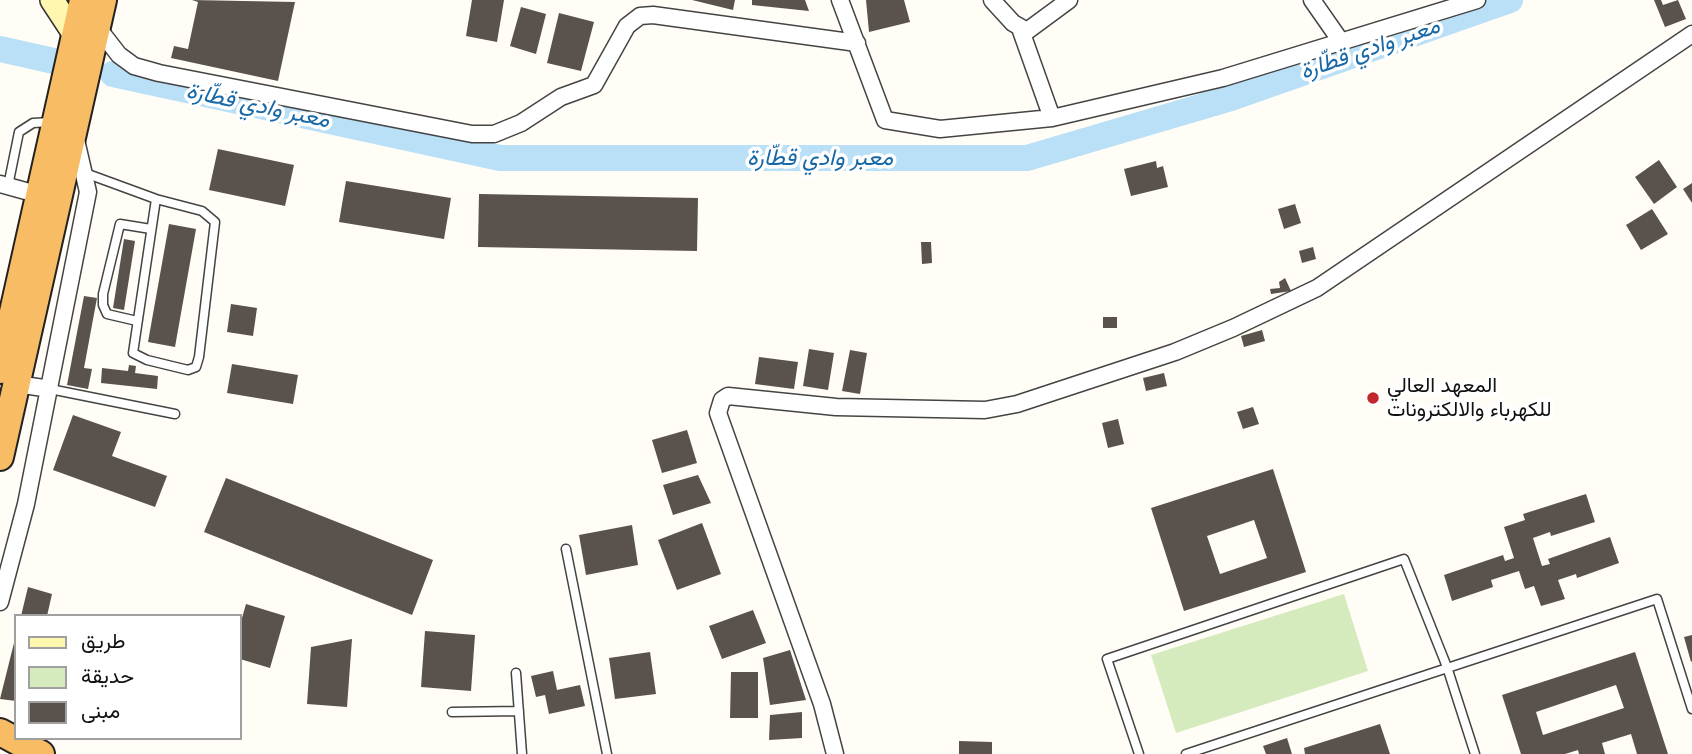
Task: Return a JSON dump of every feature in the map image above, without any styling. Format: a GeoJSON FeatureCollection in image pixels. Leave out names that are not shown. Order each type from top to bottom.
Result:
{"type":"FeatureCollection","features":[{"type":"Feature","properties":{"kind":"highway"},"geometry":{"type":"LineString","coordinates":[[9,377],[65,123],[95,11]]}},
{"type":"Feature","properties":{"kind":"highway"},"geometry":{"type":"LineString","coordinates":[[0,457],[9,377],[40,195],[65,123]]}},
{"type":"Feature","properties":{"kind":"highway"},"geometry":{"type":"LineString","coordinates":[[15,740],[41,754]]}},
{"type":"Feature","properties":{"kind":"main road"},"geometry":{"type":"LineString","coordinates":[[52,0],[95,11]]}},
{"type":"Feature","properties":{"kind":"street"},"geometry":{"type":"LineString","coordinates":[[840,0],[885,120],[940,129],[1052,118],[1223,78],[1477,0]]}},
{"type":"Feature","properties":{"kind":"street"},"geometry":{"type":"LineString","coordinates":[[992,0],[1020,28],[1052,118]]}},
{"type":"Feature","properties":{"kind":"street"},"geometry":{"type":"LineString","coordinates":[[1020,28],[1034,29],[1069,0]]}},
{"type":"Feature","properties":{"kind":"street"},"geometry":{"type":"LineString","coordinates":[[1312,0],[1342,43]]}},
{"type":"Feature","properties":{"kind":"street"},"geometry":{"type":"LineString","coordinates":[[95,11],[119,55],[134,66],[472,134],[494,134],[521,122],[561,97],[594,85],[627,26],[640,16],[653,15],[857,43]]}},
{"type":"Feature","properties":{"kind":"street"},"geometry":{"type":"LineString","coordinates":[[835,754],[822,704],[718,413],[722,400],[728,396],[836,407],[985,410],[1017,404],[1175,352],[1317,288],[1692,34]]}},
{"type":"Feature","properties":{"kind":"street"},"geometry":{"type":"LineString","coordinates":[[0,602],[26,504],[88,192],[85,173],[65,123]]}},
{"type":"Feature","properties":{"kind":"street"},"geometry":{"type":"LineString","coordinates":[[4,185],[40,195]]}},
{"type":"Feature","properties":{"kind":"street"},"geometry":{"type":"LineString","coordinates":[[9,377],[50,389]]}},
{"type":"Feature","properties":{"kind":"lane"},"geometry":{"type":"LineString","coordinates":[[4,185],[19,132],[33,123],[65,123]]}},
{"type":"Feature","properties":{"kind":"lane"},"geometry":{"type":"LineString","coordinates":[[85,173],[156,200],[202,211],[215,222],[196,367],[188,370],[147,360],[133,353],[156,200]]}},
{"type":"Feature","properties":{"kind":"lane"},"geometry":{"type":"LineString","coordinates":[[137,321],[107,314],[103,294],[120,224],[151,229]]}},
{"type":"Feature","properties":{"kind":"lane"},"geometry":{"type":"LineString","coordinates":[[50,389],[175,414]]}},
{"type":"Feature","properties":{"kind":"lane"},"geometry":{"type":"LineString","coordinates":[[566,549],[607,754]]}},
{"type":"Feature","properties":{"kind":"lane"},"geometry":{"type":"LineString","coordinates":[[1139,754],[1107,659],[1404,559],[1447,667],[1475,754]]}},
{"type":"Feature","properties":{"kind":"lane"},"geometry":{"type":"LineString","coordinates":[[1186,754],[1657,599],[1692,709]]}},
{"type":"Feature","properties":{"kind":"lane"},"geometry":{"type":"LineString","coordinates":[[516,673],[522,754]]}},
{"type":"Feature","properties":{"kind":"lane"},"geometry":{"type":"LineString","coordinates":[[452,712],[519,711]]}},
{"type":"Feature","properties":{"kind":"green space"},"geometry":{"type":"Polygon","coordinates":[[[1344,594],[1368,671],[1176,733],[1151,655],[1344,594]]]}},
{"type":"Feature","properties":{"kind":"building"},"geometry":{"type":"Polygon","coordinates":[[[192,0],[295,2],[278,81],[171,58],[174,46],[188,49],[198,2],[192,0]]]}},
{"type":"Feature","properties":{"kind":"building"},"geometry":{"type":"Polygon","coordinates":[[[472,0],[504,0],[497,42],[466,36],[472,0]]]}},
{"type":"Feature","properties":{"kind":"building"},"geometry":{"type":"Polygon","coordinates":[[[692,0],[735,0],[733,10],[692,0]]]}},
{"type":"Feature","properties":{"kind":"building"},"geometry":{"type":"Polygon","coordinates":[[[752,0],[805,0],[809,11],[752,5],[752,0]]]}},
{"type":"Feature","properties":{"kind":"building"},"geometry":{"type":"Polygon","coordinates":[[[866,0],[904,0],[910,22],[869,32],[866,0]]]}},
{"type":"Feature","properties":{"kind":"building"},"geometry":{"type":"Polygon","coordinates":[[[1654,0],[1661,0],[1663,5],[1678,0],[1686,19],[1665,27],[1654,0]]]}},
{"type":"Feature","properties":{"kind":"building"},"geometry":{"type":"Polygon","coordinates":[[[521,7],[546,14],[536,54],[510,46],[521,7]]]}},
{"type":"Feature","properties":{"kind":"building"},"geometry":{"type":"Polygon","coordinates":[[[559,13],[594,22],[581,71],[547,63],[559,13]]]}},
{"type":"Feature","properties":{"kind":"building"},"geometry":{"type":"Polygon","coordinates":[[[218,149],[294,165],[285,206],[209,190],[218,149]]]}},
{"type":"Feature","properties":{"kind":"building"},"geometry":{"type":"Polygon","coordinates":[[[1659,160],[1677,187],[1654,204],[1635,177],[1659,160]]]}},
{"type":"Feature","properties":{"kind":"building"},"geometry":{"type":"Polygon","coordinates":[[[1156,161],[1157,168],[1163,166],[1168,187],[1131,196],[1124,169],[1156,161]]]}},
{"type":"Feature","properties":{"kind":"building"},"geometry":{"type":"Polygon","coordinates":[[[346,181],[451,198],[444,239],[339,222],[346,181]]]}},
{"type":"Feature","properties":{"kind":"building"},"geometry":{"type":"Polygon","coordinates":[[[1692,183],[1692,203],[1683,189],[1692,183]]]}},
{"type":"Feature","properties":{"kind":"building"},"geometry":{"type":"Polygon","coordinates":[[[479,194],[698,198],[697,251],[478,247],[479,194]]]}},
{"type":"Feature","properties":{"kind":"building"},"geometry":{"type":"Polygon","coordinates":[[[1295,204],[1301,223],[1284,229],[1278,209],[1295,204]]]}},
{"type":"Feature","properties":{"kind":"building"},"geometry":{"type":"Polygon","coordinates":[[[1652,209],[1668,234],[1641,250],[1626,225],[1652,209]]]}},
{"type":"Feature","properties":{"kind":"building"},"geometry":{"type":"Polygon","coordinates":[[[169,224],[196,229],[175,347],[148,342],[169,224]]]}},
{"type":"Feature","properties":{"kind":"building"},"geometry":{"type":"Polygon","coordinates":[[[124,239],[135,241],[124,310],[113,308],[124,239]]]}},
{"type":"Feature","properties":{"kind":"building"},"geometry":{"type":"Polygon","coordinates":[[[921,242],[931,242],[932,263],[922,264],[921,242]]]}},
{"type":"Feature","properties":{"kind":"building"},"geometry":{"type":"Polygon","coordinates":[[[1313,247],[1316,259],[1302,263],[1299,251],[1313,247]]]}},
{"type":"Feature","properties":{"kind":"building"},"geometry":{"type":"Polygon","coordinates":[[[1285,278],[1291,291],[1271,294],[1270,289],[1280,288],[1279,282],[1285,278]]]}},
{"type":"Feature","properties":{"kind":"building"},"geometry":{"type":"Polygon","coordinates":[[[84,296],[97,298],[84,368],[92,369],[88,389],[67,385],[84,296]]]}},
{"type":"Feature","properties":{"kind":"building"},"geometry":{"type":"Polygon","coordinates":[[[231,304],[257,308],[253,336],[227,332],[231,304]]]}},
{"type":"Feature","properties":{"kind":"building"},"geometry":{"type":"Polygon","coordinates":[[[1103,317],[1117,317],[1117,328],[1103,328],[1103,317]]]}},
{"type":"Feature","properties":{"kind":"building"},"geometry":{"type":"Polygon","coordinates":[[[1262,330],[1265,341],[1244,347],[1241,336],[1262,330]]]}},
{"type":"Feature","properties":{"kind":"building"},"geometry":{"type":"Polygon","coordinates":[[[809,349],[834,353],[828,390],[803,386],[809,349]]]}},
{"type":"Feature","properties":{"kind":"building"},"geometry":{"type":"Polygon","coordinates":[[[850,350],[867,353],[860,394],[842,391],[850,350]]]}},
{"type":"Feature","properties":{"kind":"building"},"geometry":{"type":"Polygon","coordinates":[[[759,357],[798,362],[794,389],[755,384],[759,357]]]}},
{"type":"Feature","properties":{"kind":"building"},"geometry":{"type":"Polygon","coordinates":[[[232,364],[298,375],[293,404],[227,393],[232,364]]]}},
{"type":"Feature","properties":{"kind":"building"},"geometry":{"type":"Polygon","coordinates":[[[129,365],[136,366],[135,373],[158,376],[157,389],[101,383],[102,368],[128,371],[129,365]]]}},
{"type":"Feature","properties":{"kind":"building"},"geometry":{"type":"Polygon","coordinates":[[[1164,373],[1167,386],[1146,391],[1143,378],[1164,373]]]}},
{"type":"Feature","properties":{"kind":"building"},"geometry":{"type":"Polygon","coordinates":[[[1253,407],[1259,424],[1243,429],[1237,412],[1253,407]]]}},
{"type":"Feature","properties":{"kind":"building"},"geometry":{"type":"Polygon","coordinates":[[[73,415],[121,432],[112,456],[167,476],[155,507],[53,470],[73,415]]]}},
{"type":"Feature","properties":{"kind":"building"},"geometry":{"type":"Polygon","coordinates":[[[1118,419],[1124,444],[1108,448],[1102,423],[1118,419]]]}},
{"type":"Feature","properties":{"kind":"building"},"geometry":{"type":"Polygon","coordinates":[[[687,430],[697,463],[662,473],[652,440],[687,430]]]}},
{"type":"Feature","properties":{"kind":"building"},"geometry":{"type":"Polygon","coordinates":[[[1273,469],[1306,572],[1184,611],[1151,508],[1273,469]],[[1254,520],[1207,536],[1220,574],[1267,558],[1254,520]]]}},
{"type":"Feature","properties":{"kind":"building"},"geometry":{"type":"Polygon","coordinates":[[[698,475],[711,503],[673,515],[663,485],[698,475]]]}},
{"type":"Feature","properties":{"kind":"building"},"geometry":{"type":"Polygon","coordinates":[[[226,478],[433,560],[412,615],[204,532],[226,478]]]}},
{"type":"Feature","properties":{"kind":"building"},"geometry":{"type":"Polygon","coordinates":[[[1586,494],[1595,522],[1551,536],[1550,532],[1533,538],[1542,566],[1550,564],[1548,559],[1610,537],[1619,563],[1577,578],[1576,574],[1558,580],[1565,599],[1541,606],[1534,586],[1525,589],[1519,571],[1491,580],[1493,587],[1452,601],[1444,575],[1503,555],[1505,561],[1514,558],[1504,527],[1525,520],[1523,514],[1586,494]]]}},
{"type":"Feature","properties":{"kind":"building"},"geometry":{"type":"Polygon","coordinates":[[[702,523],[721,574],[677,590],[658,540],[702,523]]]}},
{"type":"Feature","properties":{"kind":"building"},"geometry":{"type":"Polygon","coordinates":[[[632,525],[638,565],[586,575],[579,535],[632,525]]]}},
{"type":"Feature","properties":{"kind":"building"},"geometry":{"type":"Polygon","coordinates":[[[28,587],[52,594],[47,614],[21,614],[28,587]]]}},
{"type":"Feature","properties":{"kind":"building"},"geometry":{"type":"Polygon","coordinates":[[[246,604],[285,616],[270,668],[242,660],[242,618],[246,604]]]}},
{"type":"Feature","properties":{"kind":"building"},"geometry":{"type":"Polygon","coordinates":[[[753,610],[766,643],[722,659],[709,626],[753,610]]]}},
{"type":"Feature","properties":{"kind":"building"},"geometry":{"type":"Polygon","coordinates":[[[425,631],[475,635],[471,691],[421,687],[425,631]]]}},
{"type":"Feature","properties":{"kind":"building"},"geometry":{"type":"Polygon","coordinates":[[[1692,635],[1692,661],[1691,662],[1684,637],[1692,635]]]}},
{"type":"Feature","properties":{"kind":"building"},"geometry":{"type":"Polygon","coordinates":[[[352,639],[347,707],[307,704],[311,647],[352,639]]]}},
{"type":"Feature","properties":{"kind":"building"},"geometry":{"type":"Polygon","coordinates":[[[14,643],[14,701],[0,699],[14,643]]]}},
{"type":"Feature","properties":{"kind":"building"},"geometry":{"type":"Polygon","coordinates":[[[790,650],[806,700],[770,705],[763,658],[790,650]]]}},
{"type":"Feature","properties":{"kind":"building"},"geometry":{"type":"Polygon","coordinates":[[[650,652],[656,694],[615,699],[609,658],[650,652]]]}},
{"type":"Feature","properties":{"kind":"building"},"geometry":{"type":"Polygon","coordinates":[[[1635,652],[1668,754],[1637,754],[1631,734],[1602,743],[1605,754],[1579,754],[1578,750],[1565,754],[1521,754],[1502,695],[1635,652]],[[1616,685],[1536,712],[1543,735],[1624,708],[1616,685]]]}},
{"type":"Feature","properties":{"kind":"building"},"geometry":{"type":"Polygon","coordinates":[[[553,671],[557,690],[580,685],[585,706],[549,714],[545,695],[536,697],[531,676],[553,671]]]}},
{"type":"Feature","properties":{"kind":"building"},"geometry":{"type":"Polygon","coordinates":[[[731,672],[758,672],[758,718],[730,718],[731,672]]]}},
{"type":"Feature","properties":{"kind":"building"},"geometry":{"type":"Polygon","coordinates":[[[802,712],[802,738],[769,740],[770,715],[802,712]]]}},
{"type":"Feature","properties":{"kind":"building"},"geometry":{"type":"Polygon","coordinates":[[[1380,724],[1390,754],[1305,754],[1304,748],[1380,724]]]}},
{"type":"Feature","properties":{"kind":"building"},"geometry":{"type":"Polygon","coordinates":[[[1287,738],[1292,754],[1266,754],[1263,746],[1287,738]]]}},
{"type":"Feature","properties":{"kind":"building"},"geometry":{"type":"Polygon","coordinates":[[[959,741],[992,742],[992,754],[959,754],[959,741]]]}},
{"type":"Feature","properties":{"kind":"waterway","name":"معبر وادي قطّارة"},"geometry":{"type":"LineString","coordinates":[[113,74],[500,158],[1027,158],[1231,98],[1510,0]]}},
{"type":"Feature","properties":{"kind":"waterway","name":"معبر وادي قطّارة"},"geometry":{"type":"LineString","coordinates":[[0,49],[58,62]]}},
{"type":"Feature","properties":{"kind":"place","name":"المعهد العالي للكهرباء والالكترونات"},"geometry":{"type":"Point","coordinates":[1373,398]}}]}
